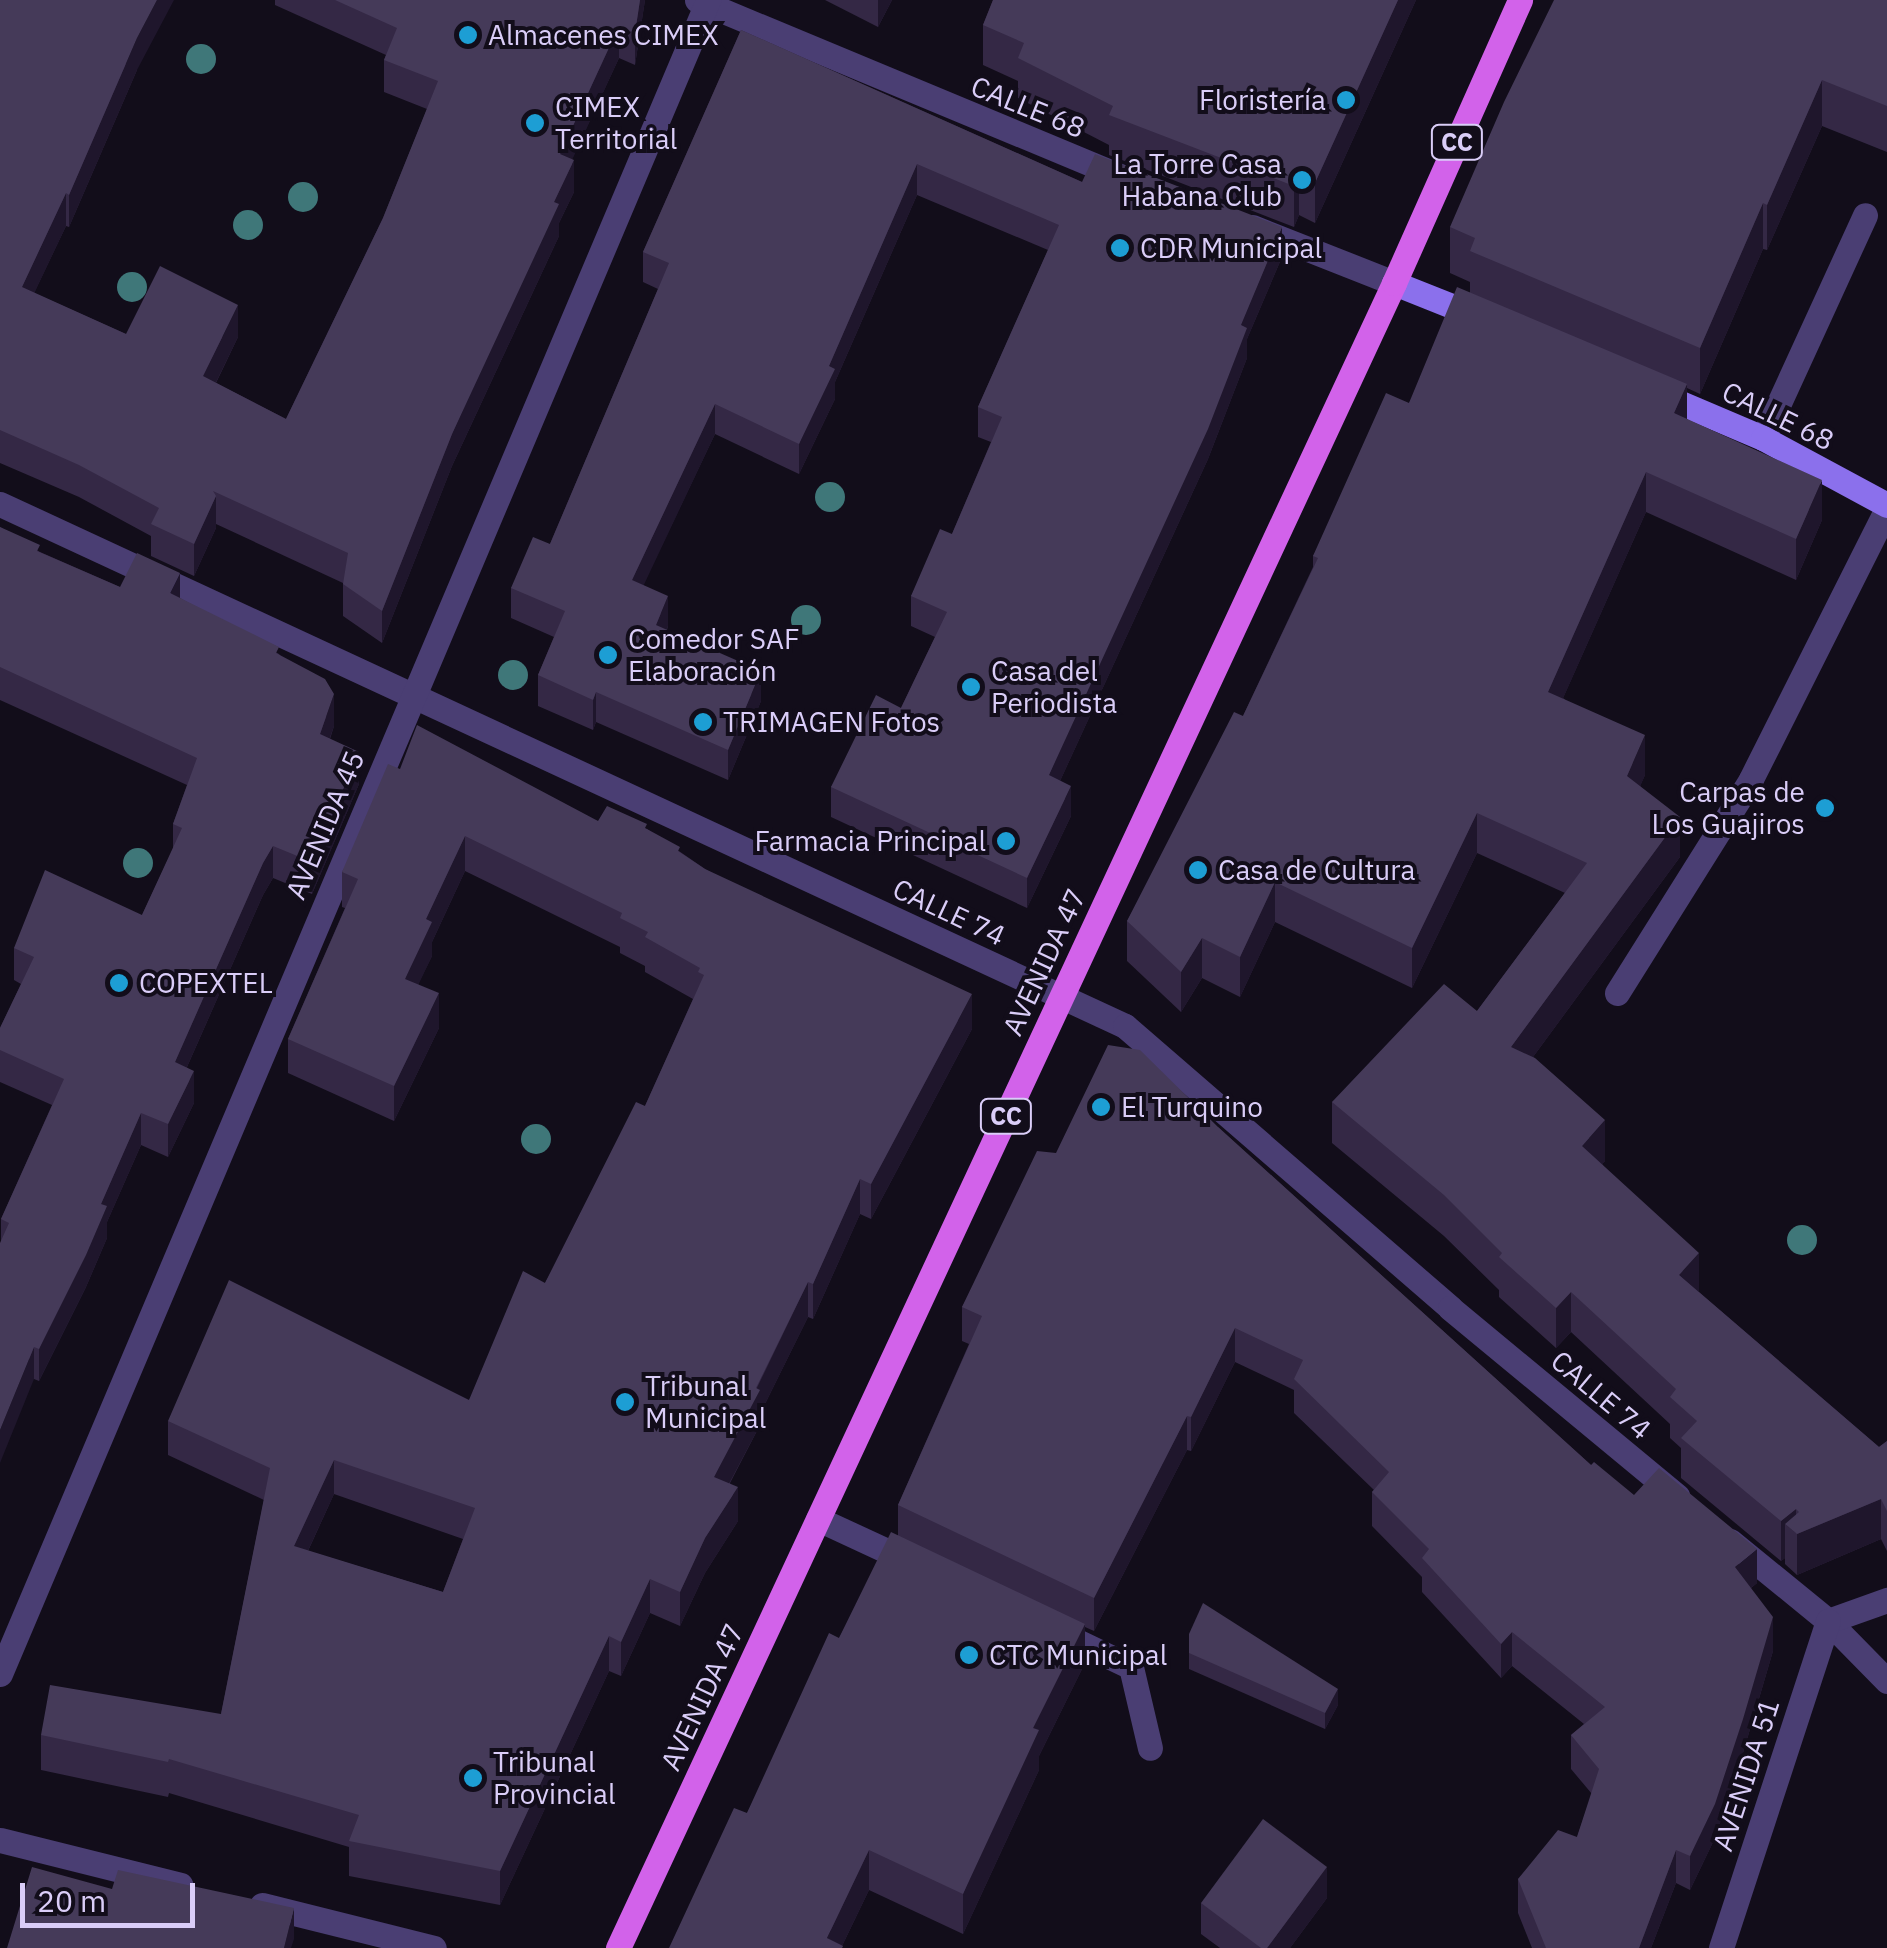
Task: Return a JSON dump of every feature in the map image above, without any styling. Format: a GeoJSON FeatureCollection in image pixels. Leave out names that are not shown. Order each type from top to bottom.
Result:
{"type":"FeatureCollection","features":[{"type":"Feature","properties":{"kind":"main road","name":"AVENIDA 47"},"geometry":{"type":"LineString","coordinates":[[618,1948],[1394,284],[1520,0]]}},
{"type":"Feature","properties":{"kind":"street","name":"CALLE 68"},"geometry":{"type":"LineString","coordinates":[[704,1],[1149,188]]}},
{"type":"Feature","properties":{"kind":"street","name":"AVENIDA 45"},"geometry":{"type":"LineString","coordinates":[[0,1674],[704,1]]}},
{"type":"Feature","properties":{"kind":"street"},"geometry":{"type":"LineString","coordinates":[[1220,215],[1497,325]]}},
{"type":"Feature","properties":{"kind":"street"},"geometry":{"type":"LineString","coordinates":[[1764,438],[1865,215]]}},
{"type":"Feature","properties":{"kind":"street","name":"CALLE 68"},"geometry":{"type":"LineString","coordinates":[[1639,385],[1764,438],[1887,507]]}},
{"type":"Feature","properties":{"kind":"street","name":"CALLE 74"},"geometry":{"type":"LineString","coordinates":[[0,504],[413,692],[1125,1026],[1450,1308],[1828,1621],[1887,1680]]}},
{"type":"Feature","properties":{"kind":"street"},"geometry":{"type":"LineString","coordinates":[[1617,994],[1751,779],[1887,507]]}},
{"type":"Feature","properties":{"kind":"street"},"geometry":{"type":"LineString","coordinates":[[818,1518],[940,1576]]}},
{"type":"Feature","properties":{"kind":"street"},"geometry":{"type":"LineString","coordinates":[[1828,1621],[1887,1600]]}},
{"type":"Feature","properties":{"kind":"street"},"geometry":{"type":"LineString","coordinates":[[1027,1617],[1131,1666],[1150,1748]]}},
{"type":"Feature","properties":{"kind":"street","name":"AVENIDA 51"},"geometry":{"type":"LineString","coordinates":[[1721,1948],[1828,1621]]}},
{"type":"Feature","properties":{"kind":"street"},"geometry":{"type":"LineString","coordinates":[[0,1840],[208,1892]]}},
{"type":"Feature","properties":{"kind":"street"},"geometry":{"type":"LineString","coordinates":[[245,1901],[434,1948]]}},
{"type":"Feature","properties":{"kind":"building"},"geometry":{"type":"Polygon","coordinates":[[[0,0],[157,0],[69,195],[66,193],[22,287],[126,334],[160,266],[238,305],[203,376],[286,419],[383,218],[438,81],[384,60],[397,28],[335,0],[640,0],[635,33],[619,26],[560,154],[574,160],[554,202],[559,204],[452,434],[382,611],[343,584],[348,553],[213,491],[216,496],[194,544],[151,524],[159,508],[79,465],[0,430],[0,0]]]}},
{"type":"Feature","properties":{"kind":"building"},"geometry":{"type":"Polygon","coordinates":[[[993,0],[1398,0],[1315,183],[1299,175],[1294,186],[1109,115],[1113,106],[1018,58],[1024,43],[983,25],[993,0]]]}},
{"type":"Feature","properties":{"kind":"building"},"geometry":{"type":"Polygon","coordinates":[[[1554,0],[1887,0],[1887,106],[1822,80],[1700,348],[1470,251],[1475,238],[1450,227],[1554,0]]]}},
{"type":"Feature","properties":{"kind":"building"},"geometry":{"type":"Polygon","coordinates":[[[741,30],[1082,182],[1095,154],[1282,227],[1241,325],[1247,328],[1208,429],[1049,775],[1071,786],[1027,878],[831,787],[876,695],[901,708],[947,612],[911,596],[940,529],[952,534],[1002,417],[978,407],[1059,225],[917,164],[829,366],[835,369],[799,444],[715,404],[632,580],[668,596],[656,625],[761,671],[728,750],[596,692],[593,700],[538,675],[565,611],[511,588],[533,537],[550,544],[669,263],[643,252],[741,30]]]}},
{"type":"Feature","properties":{"kind":"building"},"geometry":{"type":"Polygon","coordinates":[[[1457,287],[1687,384],[1674,413],[1822,480],[1796,539],[1646,472],[1548,692],[1645,735],[1627,776],[1680,817],[1511,1047],[1535,1058],[1605,1120],[1582,1146],[1699,1253],[1679,1275],[1879,1447],[1887,1441],[1887,1511],[1881,1499],[1797,1534],[1785,1524],[1799,1512],[1796,1509],[1781,1521],[1681,1438],[1697,1421],[1670,1397],[1676,1389],[1571,1292],[1556,1308],[1499,1257],[1502,1253],[1444,1195],[1332,1102],[1444,984],[1477,1011],[1587,863],[1477,813],[1412,948],[1275,882],[1240,957],[1202,938],[1181,972],[1127,921],[1234,712],[1243,716],[1318,558],[1313,556],[1386,393],[1409,403],[1457,287]]]}},
{"type":"Feature","properties":{"kind":"building"},"geometry":{"type":"Polygon","coordinates":[[[0,527],[40,545],[37,551],[120,587],[137,553],[180,573],[170,593],[279,647],[276,653],[325,679],[334,694],[320,734],[359,752],[312,862],[273,846],[263,863],[175,1062],[194,1071],[168,1124],[141,1113],[101,1204],[107,1206],[86,1255],[39,1349],[34,1347],[0,1430],[0,1243],[9,1223],[1,1219],[64,1079],[0,1050],[0,1028],[34,957],[14,948],[45,870],[142,915],[182,828],[173,824],[197,758],[0,667],[0,527]]]}},
{"type":"Feature","properties":{"kind":"building"},"geometry":{"type":"Polygon","coordinates":[[[417,725],[598,821],[607,806],[647,824],[645,828],[680,847],[678,851],[705,869],[972,994],[871,1184],[860,1179],[813,1284],[808,1282],[756,1388],[760,1390],[714,1477],[738,1487],[705,1538],[680,1592],[650,1579],[621,1642],[609,1636],[500,1871],[349,1841],[359,1815],[169,1759],[168,1762],[41,1735],[50,1685],[221,1714],[270,1468],[168,1421],[229,1280],[469,1400],[523,1271],[545,1283],[636,1102],[645,1106],[704,975],[698,972],[700,968],[645,937],[648,932],[620,918],[622,913],[465,836],[426,919],[432,922],[405,979],[439,993],[394,1086],[288,1039],[358,879],[342,872],[388,764],[400,769],[417,725]],[[334,1460],[294,1546],[443,1592],[475,1508],[334,1460]]]}},
{"type":"Feature","properties":{"kind":"building"},"geometry":{"type":"Polygon","coordinates":[[[1108,1045],[1140,1050],[1218,1127],[1591,1465],[1594,1462],[1634,1495],[1659,1468],[1757,1549],[1735,1567],[1773,1617],[1743,1719],[1715,1804],[1690,1856],[1676,1850],[1639,1948],[1546,1948],[1518,1879],[1558,1830],[1577,1837],[1599,1769],[1571,1735],[1605,1707],[1512,1632],[1501,1644],[1422,1558],[1429,1549],[1372,1492],[1389,1472],[1294,1379],[1303,1360],[1235,1328],[1094,1598],[898,1505],[982,1316],[962,1307],[1037,1151],[1056,1153],[1108,1045]]]}},
{"type":"Feature","properties":{"kind":"building"},"geometry":{"type":"Polygon","coordinates":[[[891,1532],[1085,1624],[1033,1728],[1039,1730],[963,1894],[869,1850],[827,1938],[842,1948],[669,1948],[734,1808],[747,1813],[829,1633],[839,1638],[891,1532]]]}},
{"type":"Feature","properties":{"kind":"building"},"geometry":{"type":"Polygon","coordinates":[[[1203,1603],[1338,1689],[1325,1713],[1189,1653],[1189,1634],[1203,1603]]]}},
{"type":"Feature","properties":{"kind":"building"},"geometry":{"type":"Polygon","coordinates":[[[1263,1819],[1327,1867],[1267,1948],[1261,1948],[1201,1903],[1263,1819]]]}},
{"type":"Feature","properties":{"kind":"building"},"geometry":{"type":"Polygon","coordinates":[[[32,1867],[112,1889],[118,1870],[294,1908],[284,1948],[7,1948],[32,1867]]]}},
{"type":"Feature","properties":{"kind":"place","name":"Almacenes CIMEX"},"geometry":{"type":"Point","coordinates":[468,35]}},
{"type":"Feature","properties":{"kind":"place","name":"Floristería"},"geometry":{"type":"Point","coordinates":[1346,100]}},
{"type":"Feature","properties":{"kind":"place","name":"CIMEX Territorial"},"geometry":{"type":"Point","coordinates":[535,123]}},
{"type":"Feature","properties":{"kind":"place","name":"La Torre Casa Habana Club"},"geometry":{"type":"Point","coordinates":[1302,180]}},
{"type":"Feature","properties":{"kind":"place","name":"CDR Municipal"},"geometry":{"type":"Point","coordinates":[1120,248]}},
{"type":"Feature","properties":{"kind":"place","name":"Comedor SAF Elaboración"},"geometry":{"type":"Point","coordinates":[608,655]}},
{"type":"Feature","properties":{"kind":"place","name":"Casa del Periodista"},"geometry":{"type":"Point","coordinates":[971,687]}},
{"type":"Feature","properties":{"kind":"place","name":"TRIMAGEN Fotos"},"geometry":{"type":"Point","coordinates":[703,722]}},
{"type":"Feature","properties":{"kind":"place","name":"Carpas de Los Guajiros"},"geometry":{"type":"Point","coordinates":[1825,808]}},
{"type":"Feature","properties":{"kind":"place","name":"Farmacia Principal"},"geometry":{"type":"Point","coordinates":[1006,841]}},
{"type":"Feature","properties":{"kind":"place","name":"Casa de Cultura"},"geometry":{"type":"Point","coordinates":[1198,870]}},
{"type":"Feature","properties":{"kind":"place","name":"COPEXTEL"},"geometry":{"type":"Point","coordinates":[119,983]}},
{"type":"Feature","properties":{"kind":"place","name":"El Turquino"},"geometry":{"type":"Point","coordinates":[1101,1107]}},
{"type":"Feature","properties":{"kind":"place","name":"Tribunal Municipal"},"geometry":{"type":"Point","coordinates":[625,1402]}},
{"type":"Feature","properties":{"kind":"place","name":"CTC Municipal"},"geometry":{"type":"Point","coordinates":[969,1655]}},
{"type":"Feature","properties":{"kind":"place","name":"Tribunal Provincial"},"geometry":{"type":"Point","coordinates":[473,1778]}}]}
